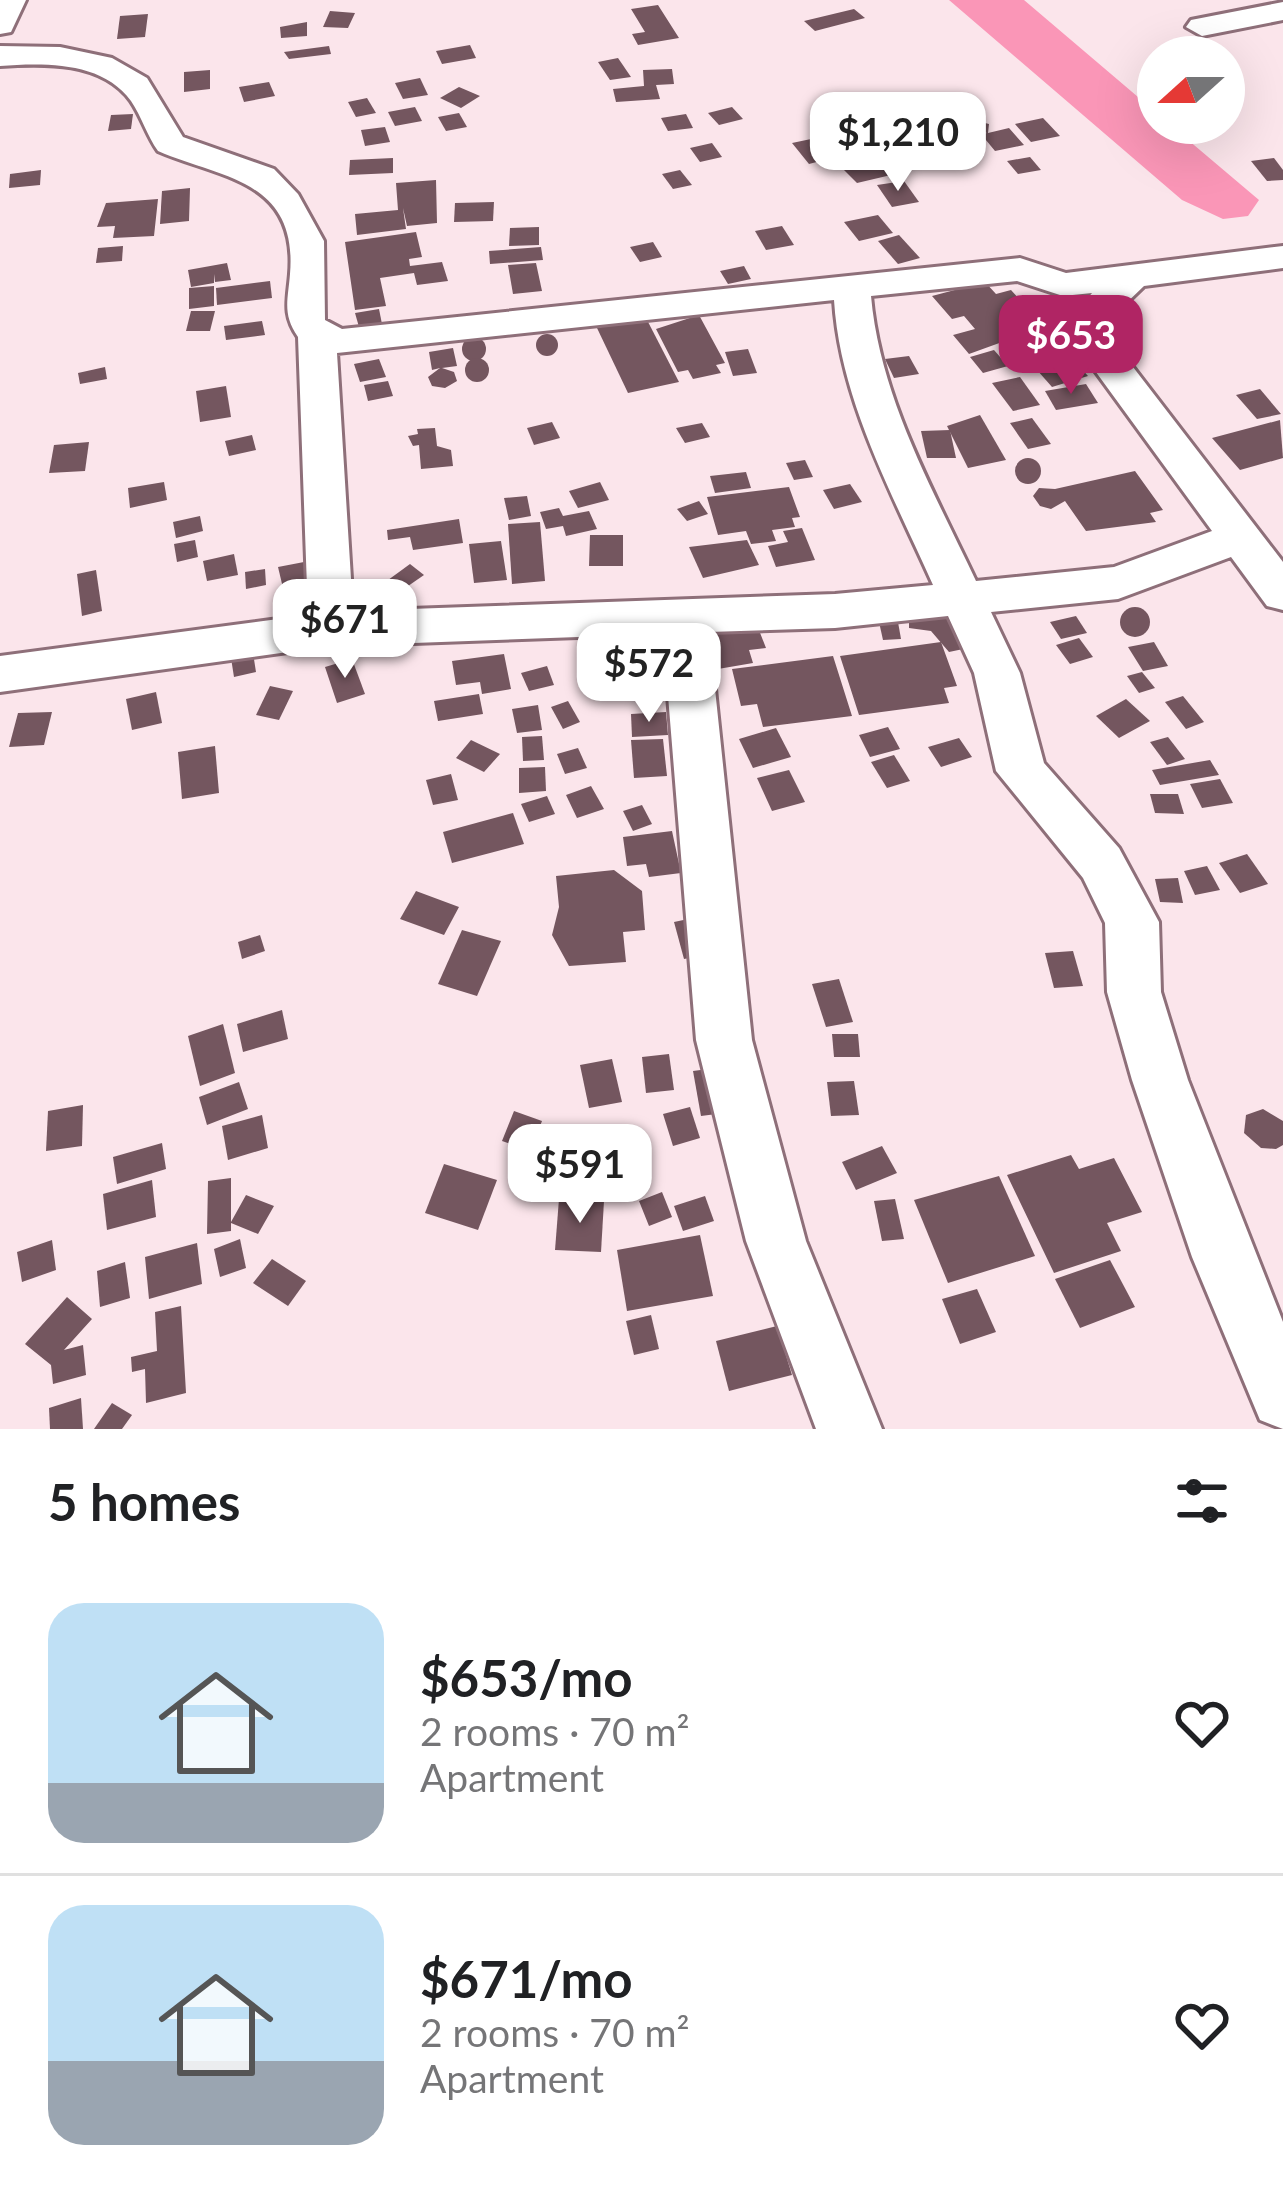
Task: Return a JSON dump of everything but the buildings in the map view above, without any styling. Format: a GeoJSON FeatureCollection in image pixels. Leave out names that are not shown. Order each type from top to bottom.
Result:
{"type":"FeatureCollection","features":[{"type":"Feature","properties":{"kind":"street"},"geometry":{"type":"LineString","coordinates":[[0,25],[11,0]]}},
{"type":"Feature","properties":{"kind":"street"},"geometry":{"type":"LineString","coordinates":[[1202,27],[1283,11]]}},
{"type":"Feature","properties":{"kind":"street"},"geometry":{"type":"LineString","coordinates":[[0,56],[62,55],[89,62],[124,80],[147,99],[170,143],[259,173],[301,230],[309,258],[303,317],[317,336],[331,629]]}},
{"type":"Feature","properties":{"kind":"street"},"geometry":{"type":"LineString","coordinates":[[317,336],[340,341],[1020,269],[1063,286],[1283,257]]}},
{"type":"Feature","properties":{"kind":"street"},"geometry":{"type":"LineString","coordinates":[[1133,276],[1098,308],[1094,342],[1283,594]]}},
{"type":"Feature","properties":{"kind":"street"},"geometry":{"type":"LineString","coordinates":[[852,289],[856,345],[896,455],[997,673],[1021,771],[1101,863],[1132,922],[1134,992],[1160,1080],[1223,1257],[1283,1397]]}},
{"type":"Feature","properties":{"kind":"street"},"geometry":{"type":"LineString","coordinates":[[0,674],[331,629],[685,620],[836,611],[1118,583],[1239,537]]}},
{"type":"Feature","properties":{"kind":"street"},"geometry":{"type":"LineString","coordinates":[[685,620],[724,1040],[776,1241],[849,1429]]}},
{"type":"Feature","properties":{"kind":"shaded area"},"geometry":{"type":"Polygon","coordinates":[[[949,0],[1024,0],[1137,96],[1137,144],[1193,144],[1259,200],[1248,216],[1223,219],[1182,200],[949,0]]]}}]}
